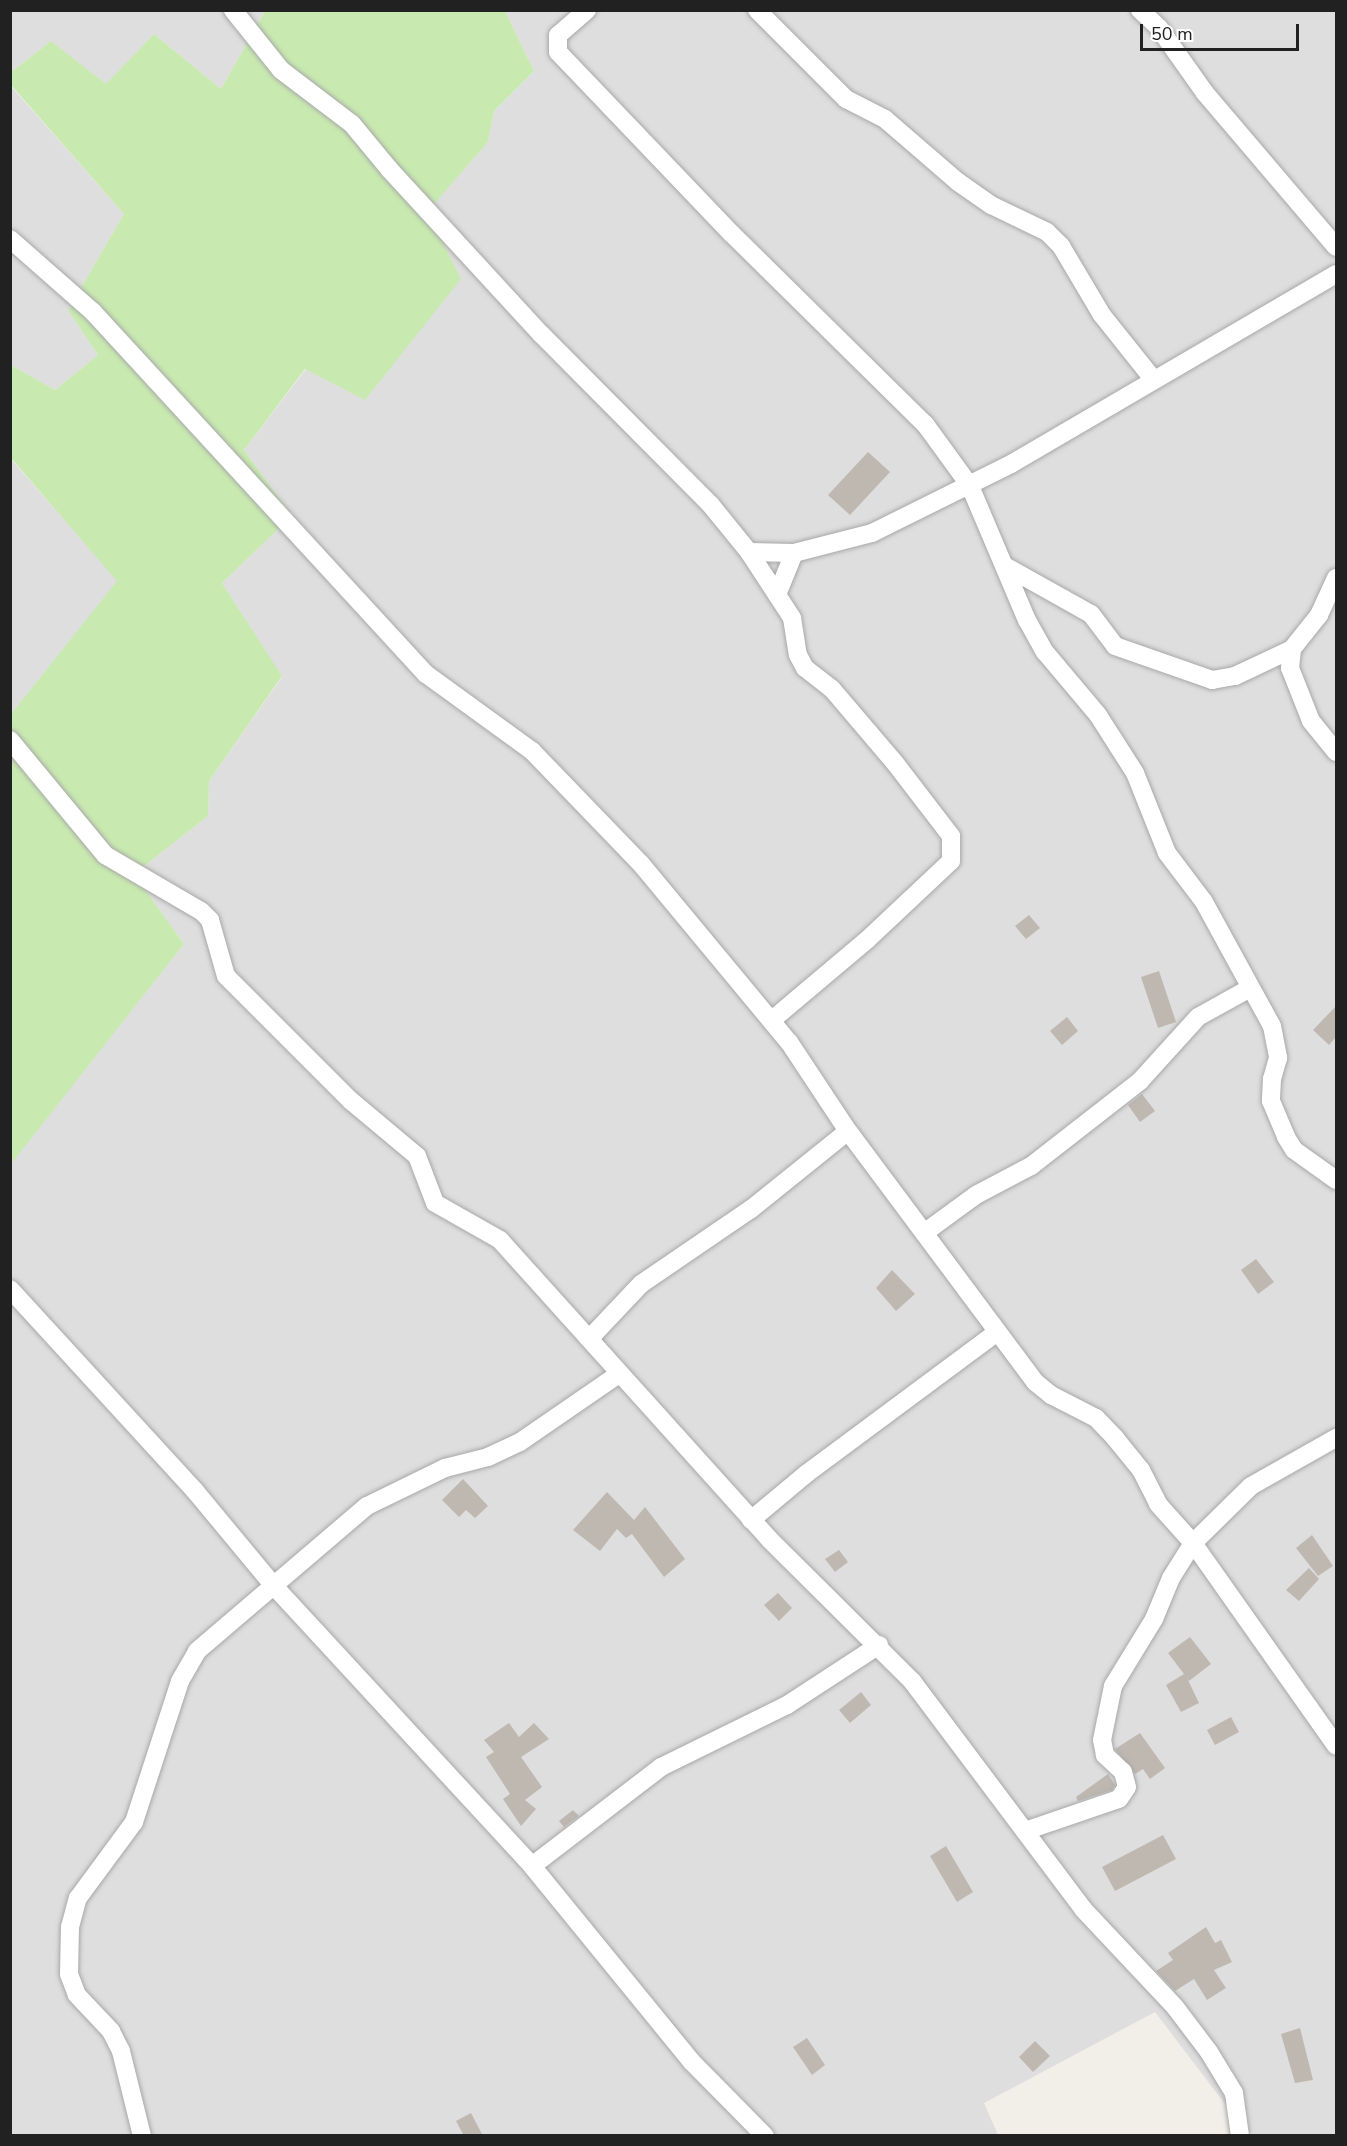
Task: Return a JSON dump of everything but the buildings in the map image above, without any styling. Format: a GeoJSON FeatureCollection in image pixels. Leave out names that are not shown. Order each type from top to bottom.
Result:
{"type":"FeatureCollection","features":[{"type":"Feature","properties":{"kind":"street"},"geometry":{"type":"LineString","coordinates":[[233,10],[281,70],[352,124],[390,170],[541,334],[710,504],[749,552],[792,618],[798,655],[805,668],[831,689],[895,763],[951,836],[953,848],[951,861],[884,925],[772,1020]]}},
{"type":"Feature","properties":{"kind":"street"},"geometry":{"type":"LineString","coordinates":[[587,10],[558,35],[558,52],[732,234],[925,424],[970,486],[1045,652],[1098,715],[1135,773],[1167,853],[1204,902],[1272,1026],[1278,1058],[1272,1078],[1272,1101],[1286,1137],[1294,1150],[1336,1180]]}},
{"type":"Feature","properties":{"kind":"street"},"geometry":{"type":"LineString","coordinates":[[757,10],[846,99],[885,119],[958,182],[991,205],[1047,232],[1060,246],[1102,315],[1154,379]]}},
{"type":"Feature","properties":{"kind":"street"},"geometry":{"type":"LineString","coordinates":[[1140,10],[1159,28],[1205,93],[1336,247]]}},
{"type":"Feature","properties":{"kind":"street"},"geometry":{"type":"LineString","coordinates":[[10,239],[93,312],[426,674],[540,759],[641,864],[772,1020],[848,1131],[1035,1382],[1051,1395],[1096,1418],[1141,1470],[1158,1504],[1193,1543],[1336,1746]]}},
{"type":"Feature","properties":{"kind":"street"},"geometry":{"type":"LineString","coordinates":[[749,552],[794,553],[872,532],[970,486],[1154,379],[1296,301],[1336,274]]}},
{"type":"Feature","properties":{"kind":"street"},"geometry":{"type":"LineString","coordinates":[[777,595],[794,553]]}},
{"type":"Feature","properties":{"kind":"street"},"geometry":{"type":"LineString","coordinates":[[1005,566],[1091,614],[1115,646],[1212,680],[1235,676],[1292,649],[1319,615],[1336,578]]}},
{"type":"Feature","properties":{"kind":"street"},"geometry":{"type":"LineString","coordinates":[[1292,649],[1294,684],[1311,721],[1336,752]]}},
{"type":"Feature","properties":{"kind":"street"},"geometry":{"type":"LineString","coordinates":[[10,740],[105,855],[201,911],[210,920],[226,976],[350,1100],[417,1156],[435,1203],[500,1240],[751,1520],[879,1645],[912,1682],[1083,1909],[1175,2007],[1209,2052],[1234,2093],[1240,2136]]}},
{"type":"Feature","properties":{"kind":"street"},"geometry":{"type":"LineString","coordinates":[[924,1233],[976,1195],[1031,1166],[1140,1081],[1198,1017],[1250,988]]}},
{"type":"Feature","properties":{"kind":"street"},"geometry":{"type":"LineString","coordinates":[[590,1338],[641,1284],[751,1209],[848,1131]]}},
{"type":"Feature","properties":{"kind":"street"},"geometry":{"type":"LineString","coordinates":[[10,1288],[195,1491],[273,1585],[532,1866],[692,2062],[765,2136]]}},
{"type":"Feature","properties":{"kind":"street"},"geometry":{"type":"LineString","coordinates":[[751,1520],[806,1474],[998,1332]]}},
{"type":"Feature","properties":{"kind":"street"},"geometry":{"type":"LineString","coordinates":[[142,2136],[121,2051],[111,2031],[77,1995],[69,1974],[70,1927],[78,1898],[134,1822],[180,1681],[197,1652],[367,1506],[445,1468],[488,1457],[520,1442],[619,1374]]}},
{"type":"Feature","properties":{"kind":"street"},"geometry":{"type":"LineString","coordinates":[[1025,1831],[1119,1799],[1127,1787],[1123,1772],[1106,1755],[1102,1740],[1113,1686],[1193,1543],[1251,1486],[1336,1438]]}},
{"type":"Feature","properties":{"kind":"street"},"geometry":{"type":"LineString","coordinates":[[532,1866],[661,1767],[787,1705],[879,1645]]}},
{"type":"Feature","properties":{"kind":"shaded area"},"geometry":{"type":"Polygon","coordinates":[[[11,11],[265,11],[221,89],[154,34],[106,85],[51,41],[11,72],[11,11]]]}},
{"type":"Feature","properties":{"kind":"shaded area"},"geometry":{"type":"Polygon","coordinates":[[[505,11],[1336,11],[1336,2135],[1255,2135],[1241,2125],[1155,2012],[984,2103],[998,2135],[11,2135],[10,1164],[184,944],[134,874],[208,816],[209,781],[282,677],[222,583],[292,516],[244,450],[426,212],[488,142],[494,111],[534,71],[505,11]]]}},
{"type":"Feature","properties":{"kind":"shaded area"},"geometry":{"type":"Polygon","coordinates":[[[10,85],[124,214],[68,310],[98,355],[55,390],[11,365],[10,85]]]}},
{"type":"Feature","properties":{"kind":"shaded area"},"geometry":{"type":"Polygon","coordinates":[[[10,458],[118,581],[11,714],[10,714],[10,458]]]}},
{"type":"Feature","properties":{"kind":"green space"},"geometry":{"type":"Polygon","coordinates":[[[265,11],[505,11],[534,71],[494,111],[488,142],[427,212],[461,279],[365,400],[305,369],[244,450],[292,516],[222,583],[282,676],[209,781],[208,816],[134,874],[184,944],[11,1164],[11,714],[117,581],[11,458],[11,365],[55,390],[98,355],[68,310],[124,214],[11,85],[11,72],[51,41],[106,84],[154,34],[221,89],[265,11]]]}}]}
